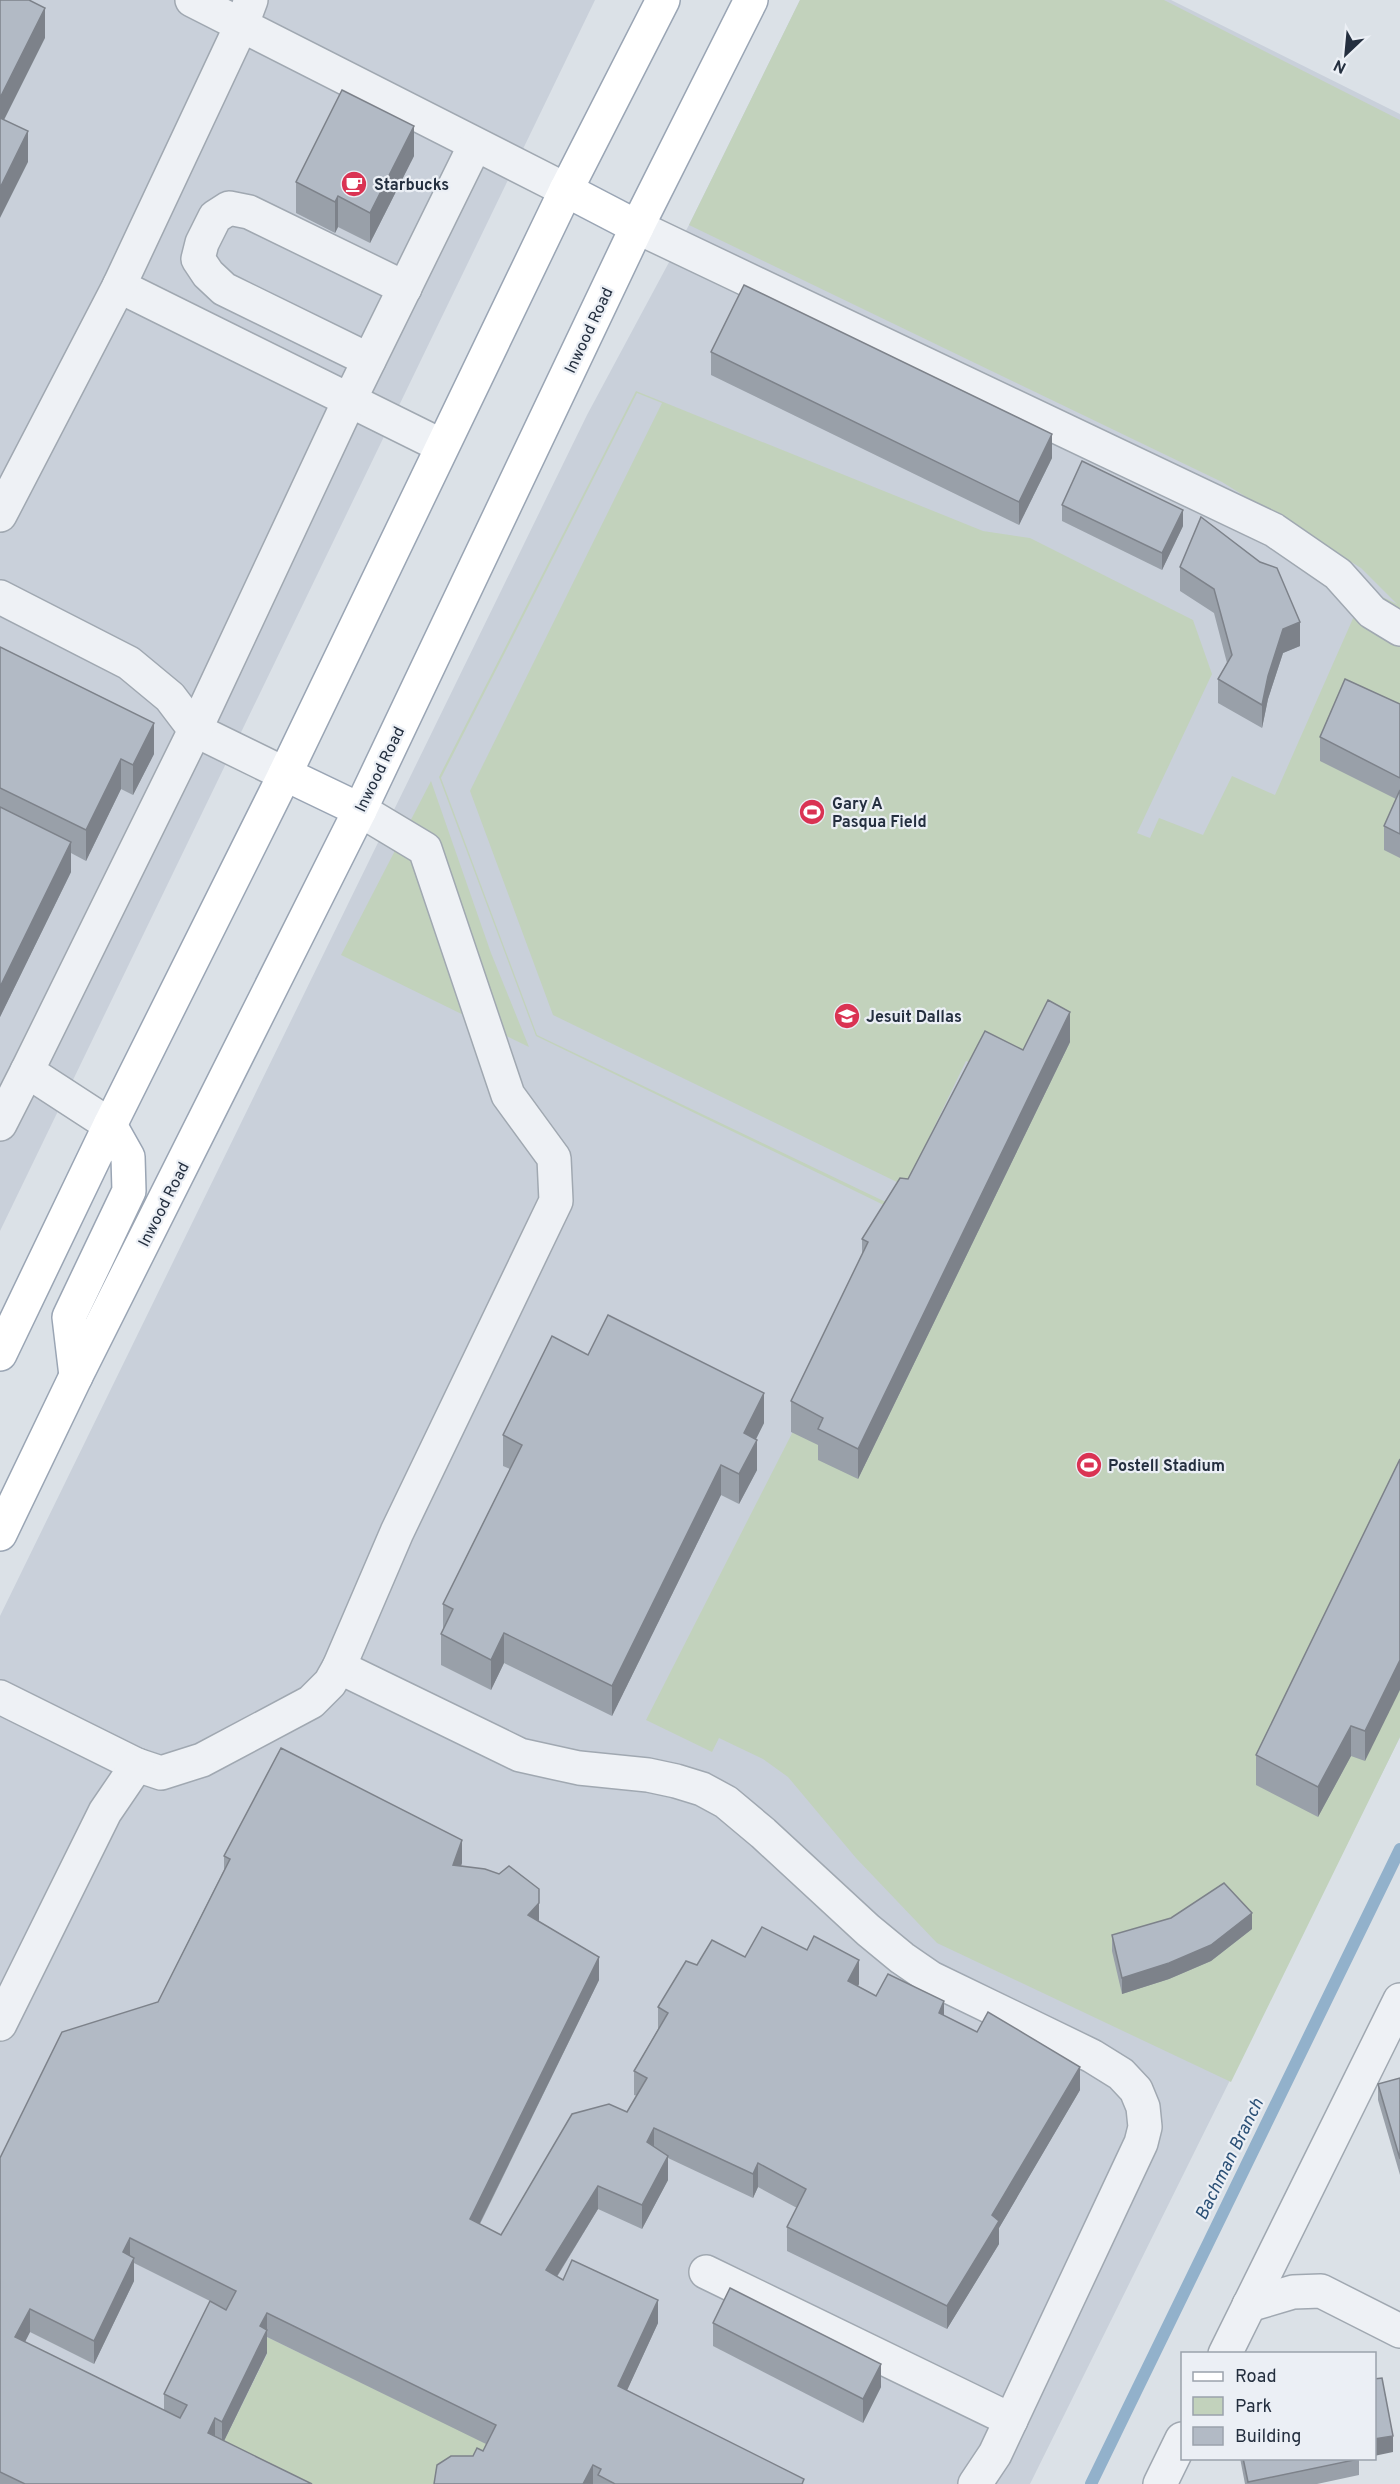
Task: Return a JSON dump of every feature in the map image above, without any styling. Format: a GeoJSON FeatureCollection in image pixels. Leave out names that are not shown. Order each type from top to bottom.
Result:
{"type":"FeatureCollection","features":[{"type":"Feature","properties":{"kind":"main road"},"geometry":{"type":"LineString","coordinates":[[0,1354],[110,1125],[285,774],[566,190],[663,0]]}},
{"type":"Feature","properties":{"kind":"main road","name":"Inwood Road"},"geometry":{"type":"LineString","coordinates":[[0,1534],[76,1376],[360,810],[637,227],[751,0]]}},
{"type":"Feature","properties":{"kind":"main road"},"geometry":{"type":"LineString","coordinates":[[566,190],[637,227]]}},
{"type":"Feature","properties":{"kind":"main road"},"geometry":{"type":"LineString","coordinates":[[285,774],[360,810]]}},
{"type":"Feature","properties":{"kind":"main road"},"geometry":{"type":"LineString","coordinates":[[76,1376],[69,1317],[129,1191],[128,1157],[110,1125]]}},
{"type":"Feature","properties":{"kind":"lane"},"geometry":{"type":"LineString","coordinates":[[192,0],[247,12],[475,144],[566,190]]}},
{"type":"Feature","properties":{"kind":"lane"},"geometry":{"type":"LineString","coordinates":[[0,515],[119,286],[247,12]]}},
{"type":"Feature","properties":{"kind":"lane"},"geometry":{"type":"LineString","coordinates":[[0,1124],[195,730],[350,399],[475,144]]}},
{"type":"Feature","properties":{"kind":"lane"},"geometry":{"type":"LineString","coordinates":[[369,360],[224,289],[208,274],[198,259],[202,243],[215,217],[229,208],[249,212],[405,288]]}},
{"type":"Feature","properties":{"kind":"lane"},"geometry":{"type":"LineString","coordinates":[[637,227],[1274,530],[1338,574],[1372,612],[1400,629]]}},
{"type":"Feature","properties":{"kind":"lane"},"geometry":{"type":"LineString","coordinates":[[119,286],[442,446]]}},
{"type":"Feature","properties":{"kind":"lane"},"geometry":{"type":"LineString","coordinates":[[0,597],[129,663],[170,697],[195,730],[285,774]]}},
{"type":"Feature","properties":{"kind":"lane"},"geometry":{"type":"LineString","coordinates":[[0,1697],[137,1765],[161,1773],[202,1760],[311,1702],[330,1683],[339,1667],[397,1532],[556,1201],[554,1158],[508,1095],[425,849],[360,810]]}},
{"type":"Feature","properties":{"kind":"lane"},"geometry":{"type":"LineString","coordinates":[[27,1071],[110,1125]]}},
{"type":"Feature","properties":{"kind":"lane"},"geometry":{"type":"LineString","coordinates":[[339,1667],[520,1755],[579,1768],[648,1775],[702,1789],[726,1802],[764,1833],[868,1930],[902,1958],[931,1978],[1092,2056],[1121,2074],[1136,2090],[1143,2107],[1145,2127],[1141,2143],[995,2454],[975,2484]]}},
{"type":"Feature","properties":{"kind":"lane"},"geometry":{"type":"LineString","coordinates":[[0,2024],[105,1812],[137,1765]]}},
{"type":"Feature","properties":{"kind":"lane"},"geometry":{"type":"LineString","coordinates":[[1226,2352],[1400,2000]]}},
{"type":"Feature","properties":{"kind":"lane"},"geometry":{"type":"LineString","coordinates":[[706,2272],[1011,2420]]}},
{"type":"Feature","properties":{"kind":"lane"},"geometry":{"type":"LineString","coordinates":[[1249,2305],[1293,2292],[1321,2291],[1400,2331]]}},
{"type":"Feature","properties":{"kind":"lane"},"geometry":{"type":"LineString","coordinates":[[1160,2484],[1181,2441]]}},
{"type":"Feature","properties":{"kind":"shaded area"},"geometry":{"type":"Polygon","coordinates":[[[0,0],[595,0],[0,1231],[0,0]]]}},
{"type":"Feature","properties":{"kind":"shaded area","name":"Jesuit Dallas"},"geometry":{"type":"Polygon","coordinates":[[[800,0],[1171,0],[1400,114],[1400,1737],[1030,2484],[0,2484],[0,1616],[587,415],[689,225],[800,0]]]}},
{"type":"Feature","properties":{"kind":"green space"},"geometry":{"type":"Polygon","coordinates":[[[800,0],[1164,0],[1400,120],[1400,1737],[1231,2082],[937,1943],[856,1858],[788,1777],[763,1759],[719,1738],[712,1752],[646,1720],[979,1066],[966,1061],[894,1210],[536,1036],[439,777],[636,391],[983,531],[1030,538],[1193,620],[1212,674],[1137,833],[1150,838],[1159,818],[1203,835],[1232,776],[1275,795],[1366,589],[1397,604],[1361,568],[1222,482],[689,225],[800,0]],[[637,393],[441,778],[537,1035],[894,1206],[903,1185],[553,1015],[470,791],[662,403],[637,393]]]}},
{"type":"Feature","properties":{"kind":"green space"},"geometry":{"type":"Polygon","coordinates":[[[431,781],[491,953],[529,1047],[341,955],[431,781]]]}},
{"type":"Feature","properties":{"kind":"green space"},"geometry":{"type":"Polygon","coordinates":[[[267,2337],[496,2448],[444,2484],[264,2484],[222,2445],[267,2354],[267,2337]]]}},
{"type":"Feature","properties":{"kind":"building"},"geometry":{"type":"Polygon","coordinates":[[[0,0],[29,0],[45,8],[0,98],[0,0]]]}},
{"type":"Feature","properties":{"kind":"building","name":"Starbucks"},"geometry":{"type":"Polygon","coordinates":[[[342,90],[414,126],[370,213],[338,196],[335,202],[296,182],[342,90]]]}},
{"type":"Feature","properties":{"kind":"building"},"geometry":{"type":"Polygon","coordinates":[[[0,118],[28,131],[0,188],[0,118]]]}},
{"type":"Feature","properties":{"kind":"building"},"geometry":{"type":"Polygon","coordinates":[[[744,285],[1052,434],[1019,502],[711,352],[744,285]]]}},
{"type":"Feature","properties":{"kind":"building"},"geometry":{"type":"Polygon","coordinates":[[[1082,461],[1183,510],[1162,553],[1062,505],[1082,461]]]}},
{"type":"Feature","properties":{"kind":"building"},"geometry":{"type":"Polygon","coordinates":[[[1201,517],[1260,562],[1277,568],[1300,622],[1283,629],[1268,676],[1262,705],[1218,679],[1232,655],[1214,589],[1180,567],[1201,517]]]}},
{"type":"Feature","properties":{"kind":"building"},"geometry":{"type":"Polygon","coordinates":[[[0,647],[154,723],[133,765],[121,759],[86,830],[0,788],[0,647]]]}},
{"type":"Feature","properties":{"kind":"building"},"geometry":{"type":"Polygon","coordinates":[[[1345,679],[1400,704],[1400,778],[1320,737],[1345,679]]]}},
{"type":"Feature","properties":{"kind":"building"},"geometry":{"type":"Polygon","coordinates":[[[1400,790],[1400,834],[1384,826],[1400,790]]]}},
{"type":"Feature","properties":{"kind":"building"},"geometry":{"type":"Polygon","coordinates":[[[0,807],[71,842],[0,987],[0,807]]]}},
{"type":"Feature","properties":{"kind":"building"},"geometry":{"type":"Polygon","coordinates":[[[1048,1000],[1070,1012],[858,1449],[818,1429],[823,1418],[791,1401],[868,1242],[862,1239],[900,1178],[908,1179],[985,1031],[1023,1050],[1048,1000]]]}},
{"type":"Feature","properties":{"kind":"building"},"geometry":{"type":"Polygon","coordinates":[[[608,1315],[764,1393],[744,1433],[757,1440],[739,1474],[721,1465],[612,1686],[504,1633],[491,1660],[441,1634],[453,1609],[443,1604],[522,1445],[503,1435],[552,1336],[588,1355],[608,1315]]]}},
{"type":"Feature","properties":{"kind":"building"},"geometry":{"type":"Polygon","coordinates":[[[1400,1459],[1400,1660],[1365,1731],[1351,1726],[1318,1787],[1256,1755],[1400,1459]]]}},
{"type":"Feature","properties":{"kind":"building"},"geometry":{"type":"Polygon","coordinates":[[[281,1748],[462,1840],[453,1865],[485,1869],[499,1874],[509,1866],[539,1889],[539,1903],[528,1915],[599,1957],[470,2219],[501,2235],[572,2114],[609,2104],[627,2112],[647,2078],[634,2071],[668,2013],[658,2007],[686,1961],[697,1965],[712,1940],[745,1957],[762,1927],[807,1950],[814,1936],[859,1960],[848,1981],[876,1996],[888,1974],[944,2001],[939,2013],[977,2032],[988,2012],[1080,2067],[992,2215],[999,2221],[947,2306],[787,2227],[806,2189],[758,2163],[753,2174],[654,2128],[647,2142],[668,2156],[642,2205],[598,2186],[546,2270],[563,2280],[572,2260],[658,2300],[618,2386],[804,2479],[802,2484],[615,2484],[598,2475],[601,2469],[593,2465],[583,2484],[434,2484],[437,2465],[451,2456],[473,2456],[477,2448],[483,2451],[496,2425],[267,2313],[260,2326],[267,2330],[222,2422],[215,2418],[208,2433],[312,2484],[25,2484],[0,2472],[0,2158],[62,2032],[158,2002],[230,1859],[224,1856],[281,1748]],[[130,2238],[123,2252],[134,2258],[94,2341],[30,2309],[15,2337],[180,2418],[187,2405],[164,2394],[210,2301],[226,2310],[236,2291],[130,2238]]]}},
{"type":"Feature","properties":{"kind":"building"},"geometry":{"type":"Polygon","coordinates":[[[1224,1883],[1252,1913],[1211,1945],[1169,1963],[1122,1978],[1112,1935],[1171,1918],[1224,1883]]]}},
{"type":"Feature","properties":{"kind":"building"},"geometry":{"type":"Polygon","coordinates":[[[1400,2078],[1400,2159],[1378,2084],[1400,2078]]]}},
{"type":"Feature","properties":{"kind":"building"},"geometry":{"type":"Polygon","coordinates":[[[730,2288],[881,2364],[863,2399],[713,2323],[730,2288]]]}},
{"type":"Feature","properties":{"kind":"building"},"geometry":{"type":"Polygon","coordinates":[[[1382,2378],[1393,2436],[1376,2439],[1376,2379],[1382,2378]]]}},
{"type":"Feature","properties":{"kind":"building"},"geometry":{"type":"Polygon","coordinates":[[[1243,2460],[1354,2460],[1248,2482],[1243,2460]]]}},
{"type":"Feature","properties":{"kind":"waterway","name":"Bachman Branch"},"geometry":{"type":"LineString","coordinates":[[1091,2484],[1400,1849]]}},
{"type":"Feature","properties":{"kind":"place","name":"Starbucks"},"geometry":{"type":"Point","coordinates":[354,184]}},
{"type":"Feature","properties":{"kind":"place","name":"Gary A Pasqua Field"},"geometry":{"type":"Point","coordinates":[812,812]}},
{"type":"Feature","properties":{"kind":"place","name":"Jesuit Dallas"},"geometry":{"type":"Point","coordinates":[847,1016]}},
{"type":"Feature","properties":{"kind":"place","name":"Postell Stadium"},"geometry":{"type":"Point","coordinates":[1089,1465]}}]}
